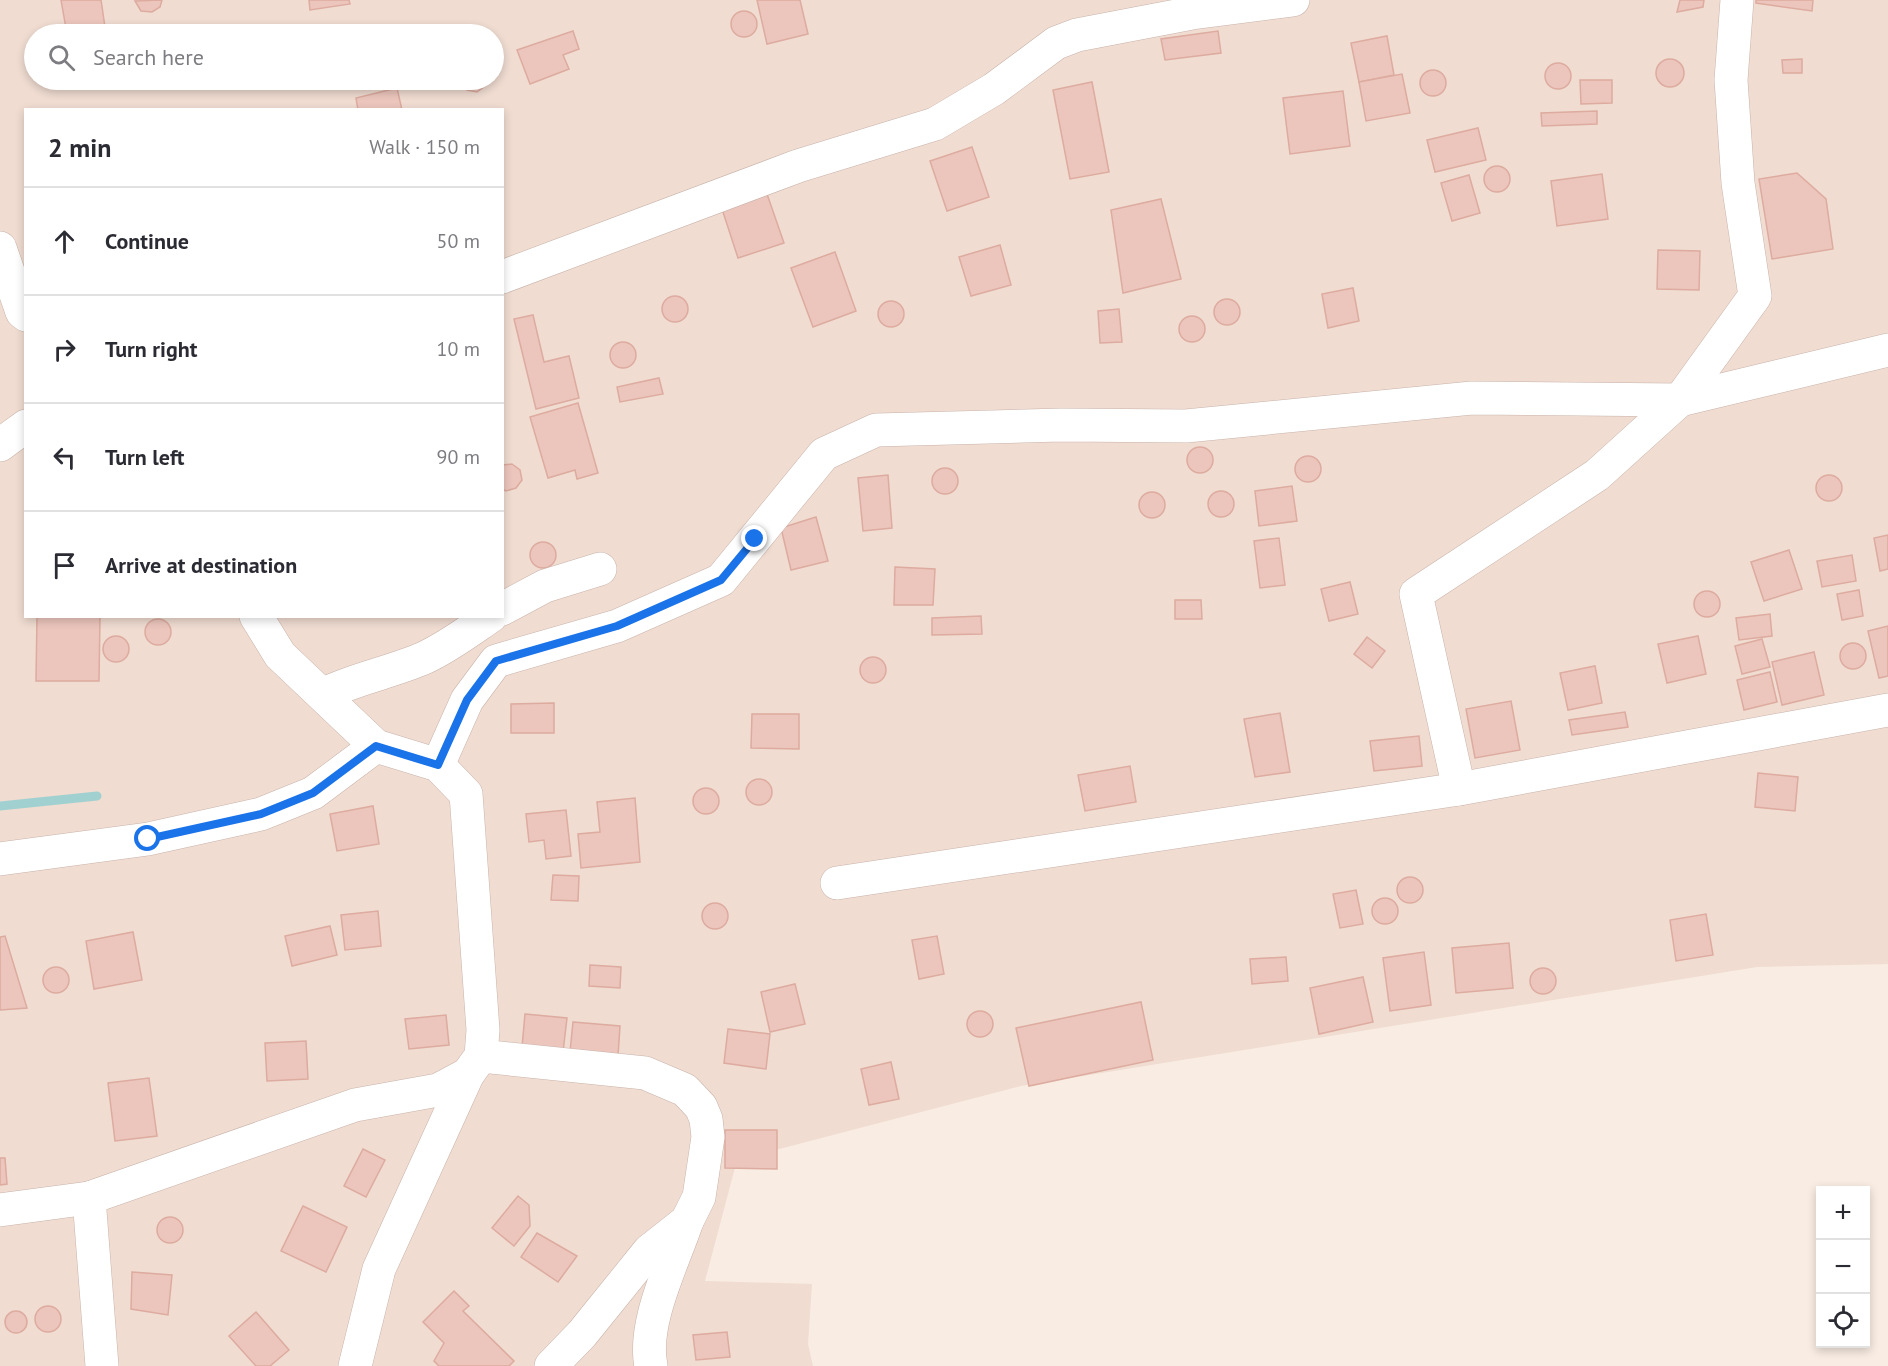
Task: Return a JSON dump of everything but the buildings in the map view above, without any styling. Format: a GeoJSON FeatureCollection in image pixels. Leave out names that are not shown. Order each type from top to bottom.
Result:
{"type":"FeatureCollection","features":[{"type":"Feature","properties":{"kind":"street"},"geometry":{"type":"LineString","coordinates":[[504,276],[798,166],[935,124],[994,89],[1056,43],[1077,34],[1191,7],[1293,0]]}},
{"type":"Feature","properties":{"kind":"street"},"geometry":{"type":"LineString","coordinates":[[1459,789],[1416,594],[1597,475],[1680,400],[1755,296],[1738,183],[1731,80],[1737,0]]}},
{"type":"Feature","properties":{"kind":"street"},"geometry":{"type":"LineString","coordinates":[[0,248],[24,314]]}},
{"type":"Feature","properties":{"kind":"street"},"geometry":{"type":"LineString","coordinates":[[438,765],[467,700],[496,661],[617,626],[721,580],[824,454],[876,430],[1028,426],[1186,426],[1472,398],[1680,400],[1888,350]]}},
{"type":"Feature","properties":{"kind":"street"},"geometry":{"type":"LineString","coordinates":[[0,445],[24,427]]}},
{"type":"Feature","properties":{"kind":"street"},"geometry":{"type":"LineString","coordinates":[[504,608],[545,586],[600,569]]}},
{"type":"Feature","properties":{"kind":"street"},"geometry":{"type":"LineString","coordinates":[[257,618],[280,654],[376,746],[438,765],[466,794],[483,1030],[474,1065],[379,1269],[355,1366]]}},
{"type":"Feature","properties":{"kind":"street"},"geometry":{"type":"LineString","coordinates":[[324,694],[352,680],[423,658],[458,639],[488,618]]}},
{"type":"Feature","properties":{"kind":"street"},"geometry":{"type":"LineString","coordinates":[[837,883],[1459,789],[1888,710]]}},
{"type":"Feature","properties":{"kind":"street"},"geometry":{"type":"LineString","coordinates":[[0,859],[148,839],[261,814],[313,793],[376,746]]}},
{"type":"Feature","properties":{"kind":"street"},"geometry":{"type":"LineString","coordinates":[[0,1210],[89,1198],[355,1105],[438,1090],[474,1065],[645,1074],[685,1090],[701,1107],[706,1119],[708,1137],[699,1197],[687,1221],[651,1325],[647,1349],[651,1366]]}},
{"type":"Feature","properties":{"kind":"street"},"geometry":{"type":"LineString","coordinates":[[89,1198],[102,1366]]}},
{"type":"Feature","properties":{"kind":"street"},"geometry":{"type":"LineString","coordinates":[[551,1366],[582,1334],[649,1251],[687,1221]]}},
{"type":"Feature","properties":{"kind":"shaded area"},"geometry":{"type":"Polygon","coordinates":[[[0,0],[1888,0],[1888,964],[1757,967],[1021,1086],[737,1160],[705,1281],[812,1284],[808,1344],[813,1366],[0,1366],[0,0]]]}},
{"type":"Feature","properties":{"kind":"waterway"},"geometry":{"type":"LineString","coordinates":[[0,806],[97,796]]}},
{"type":"Feature","properties":{"kind":"route"},"geometry":{"type":"LineString","coordinates":[[148,839],[261,814],[313,793],[376,746],[438,765],[467,700],[496,661],[617,626],[721,580],[755,539]]}}]}
